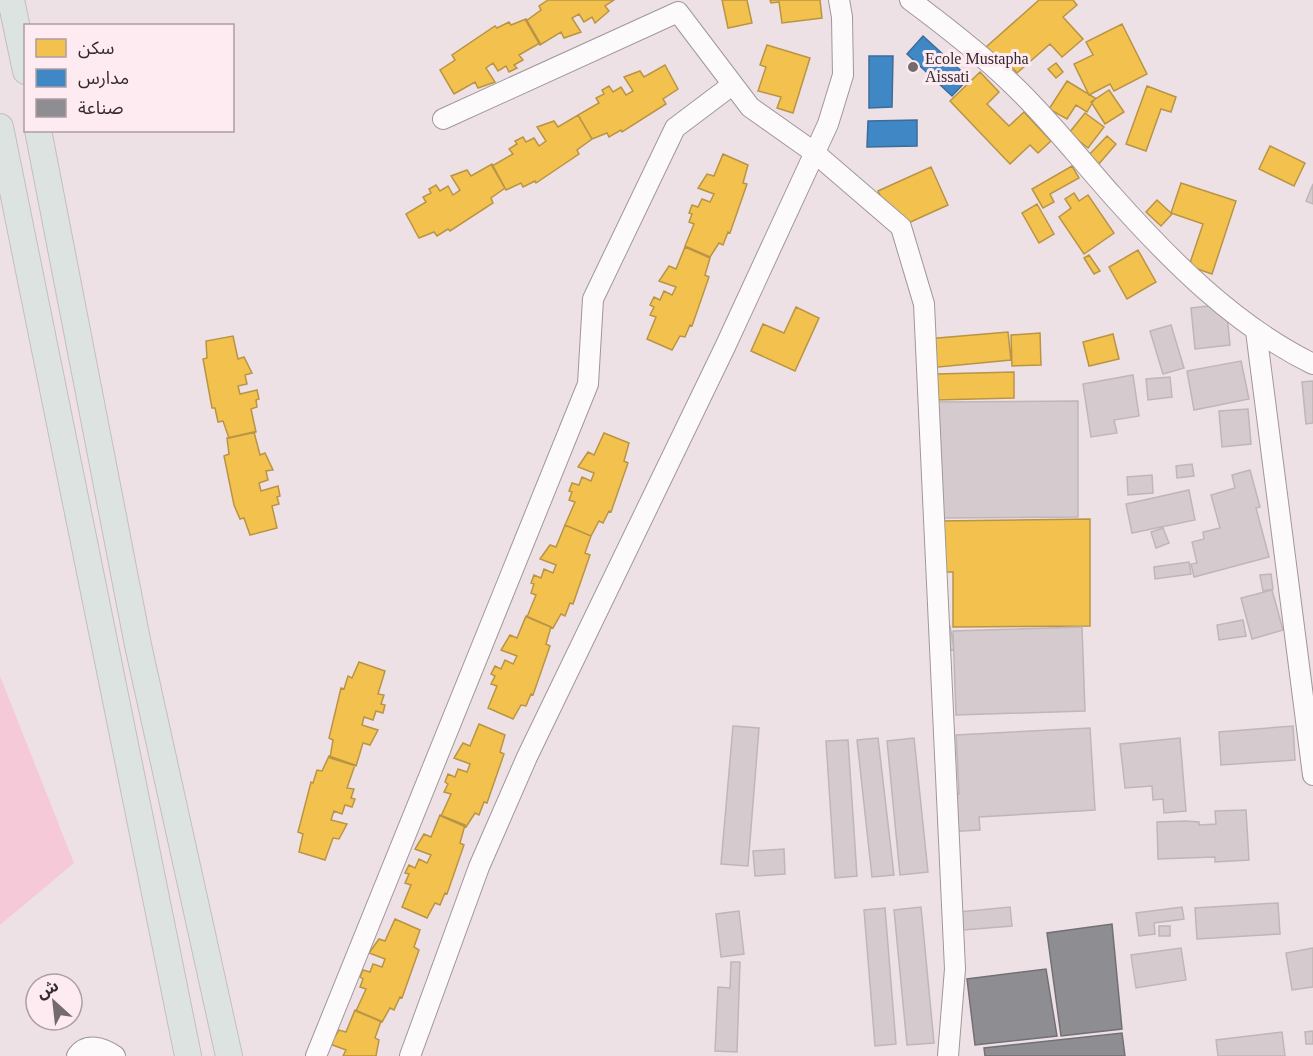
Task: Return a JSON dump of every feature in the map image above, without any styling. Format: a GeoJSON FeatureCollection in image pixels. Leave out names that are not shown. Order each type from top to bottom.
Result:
{"type":"FeatureCollection","features":[{"type":"Feature","properties":{"kind":"main road"},"geometry":{"type":"LineString","coordinates":[[11,0],[24,62]]}},
{"type":"Feature","properties":{"kind":"main road"},"geometry":{"type":"LineString","coordinates":[[0,127],[188,1056]]}},
{"type":"Feature","properties":{"kind":"main road"},"geometry":{"type":"LineString","coordinates":[[38,132],[138,645],[229,1056]]}},
{"type":"Feature","properties":{"kind":"street"},"geometry":{"type":"LineString","coordinates":[[410,1056],[479,867],[527,757],[725,347],[828,124],[843,75],[842,17],[839,0]]}},
{"type":"Feature","properties":{"kind":"street"},"geometry":{"type":"LineString","coordinates":[[910,0],[948,28],[1012,84],[1149,235],[1191,276],[1256,331],[1313,364]]}},
{"type":"Feature","properties":{"kind":"street"},"geometry":{"type":"LineString","coordinates":[[443,118],[678,12],[750,107],[815,153],[900,227],[924,304],[955,969],[948,1056]]}},
{"type":"Feature","properties":{"kind":"street"},"geometry":{"type":"LineString","coordinates":[[316,1056],[588,384],[593,299],[675,128],[732,85]]}},
{"type":"Feature","properties":{"kind":"street"},"geometry":{"type":"LineString","coordinates":[[1256,331],[1313,775]]}},
{"type":"Feature","properties":{"kind":"street"},"geometry":{"type":"LineString","coordinates":[[77,1056],[89,1048],[102,1048],[115,1056]]}},
{"type":"Feature","properties":{"kind":"shaded area"},"geometry":{"type":"Polygon","coordinates":[[[0,676],[74,863],[0,925],[0,676]]]}},
{"type":"Feature","properties":{"kind":"building: سكن"},"geometry":{"type":"Polygon","coordinates":[[[548,0],[614,0],[605,6],[609,11],[595,23],[592,17],[584,22],[579,14],[572,18],[581,32],[564,38],[561,32],[540,45],[526,21],[541,10],[539,6],[548,0]]]}},
{"type":"Feature","properties":{"kind":"building: سكن"},"geometry":{"type":"Polygon","coordinates":[[[722,0],[747,0],[752,23],[728,28],[722,0]]]}},
{"type":"Feature","properties":{"kind":"building: سكن"},"geometry":{"type":"Polygon","coordinates":[[[770,0],[820,0],[822,18],[782,23],[779,2],[771,3],[770,0]]]}},
{"type":"Feature","properties":{"kind":"building: سكن"},"geometry":{"type":"Polygon","coordinates":[[[1039,0],[1073,0],[1077,5],[1063,17],[1083,39],[1062,57],[1050,44],[1017,73],[1008,63],[1003,67],[986,47],[1039,0]]]}},
{"type":"Feature","properties":{"kind":"building: سكن"},"geometry":{"type":"Polygon","coordinates":[[[526,19],[540,43],[519,55],[523,60],[514,65],[517,68],[509,72],[506,66],[498,71],[493,63],[486,68],[495,82],[478,88],[475,82],[454,94],[440,70],[455,60],[452,55],[495,26],[497,28],[509,22],[511,25],[526,19]]]}},
{"type":"Feature","properties":{"kind":"building: سكن"},"geometry":{"type":"Polygon","coordinates":[[[1122,24],[1147,74],[1114,91],[1110,84],[1089,95],[1074,64],[1093,55],[1086,42],[1122,24]]]}},
{"type":"Feature","properties":{"kind":"building: سكن"},"geometry":{"type":"Polygon","coordinates":[[[767,45],[810,58],[793,113],[777,108],[781,97],[758,91],[766,67],[760,65],[767,45]]]}},
{"type":"Feature","properties":{"kind":"building: سكن"},"geometry":{"type":"Polygon","coordinates":[[[1056,63],[1063,72],[1056,78],[1048,69],[1056,63]]]}},
{"type":"Feature","properties":{"kind":"building: سكن"},"geometry":{"type":"Polygon","coordinates":[[[665,65],[678,89],[663,99],[666,104],[622,132],[621,130],[609,137],[607,133],[592,139],[578,115],[599,103],[596,98],[604,94],[602,90],[609,86],[613,92],[621,87],[626,95],[633,91],[624,77],[640,71],[644,77],[665,65]]]}},
{"type":"Feature","properties":{"kind":"building: سكن"},"geometry":{"type":"Polygon","coordinates":[[[980,72],[999,92],[987,104],[1009,126],[1024,112],[1051,141],[1038,153],[1030,145],[1010,164],[950,101],[980,72]]]}},
{"type":"Feature","properties":{"kind":"building: سكن"},"geometry":{"type":"Polygon","coordinates":[[[1067,81],[1095,98],[1087,112],[1076,105],[1067,119],[1049,109],[1067,81]]]}},
{"type":"Feature","properties":{"kind":"building: سكن"},"geometry":{"type":"Polygon","coordinates":[[[1147,86],[1176,97],[1171,112],[1161,109],[1146,151],[1126,144],[1147,86]]]}},
{"type":"Feature","properties":{"kind":"building: سكن"},"geometry":{"type":"Polygon","coordinates":[[[1109,90],[1124,112],[1105,124],[1091,102],[1109,90]]]}},
{"type":"Feature","properties":{"kind":"building: سكن"},"geometry":{"type":"Polygon","coordinates":[[[1085,113],[1104,127],[1088,148],[1069,133],[1085,113]]]}},
{"type":"Feature","properties":{"kind":"building: سكن"},"geometry":{"type":"Polygon","coordinates":[[[578,115],[592,139],[577,150],[579,154],[536,183],[535,181],[523,187],[521,183],[506,190],[492,166],[513,154],[509,149],[517,144],[515,141],[523,137],[526,142],[534,138],[539,146],[546,141],[537,127],[554,121],[558,127],[578,115]]]}},
{"type":"Feature","properties":{"kind":"building: سكن"},"geometry":{"type":"Polygon","coordinates":[[[1107,136],[1116,144],[1098,165],[1088,156],[1107,136]]]}},
{"type":"Feature","properties":{"kind":"building: سكن"},"geometry":{"type":"Polygon","coordinates":[[[1270,146],[1305,163],[1294,186],[1259,169],[1270,146]]]}},
{"type":"Feature","properties":{"kind":"building: سكن"},"geometry":{"type":"Polygon","coordinates":[[[723,154],[748,165],[743,183],[747,184],[730,233],[728,232],[723,245],[719,243],[710,257],[685,246],[694,224],[689,222],[692,214],[689,213],[692,205],[698,207],[702,199],[710,202],[714,194],[698,188],[707,174],[714,176],[723,154]]]}},
{"type":"Feature","properties":{"kind":"building: سكن"},"geometry":{"type":"Polygon","coordinates":[[[492,164],[505,188],[491,198],[493,203],[450,231],[448,229],[437,236],[434,232],[419,238],[406,214],[426,202],[423,197],[431,193],[429,189],[436,185],[440,191],[448,186],[453,195],[460,190],[451,176],[467,170],[471,176],[492,164]]]}},
{"type":"Feature","properties":{"kind":"building: سكن"},"geometry":{"type":"Polygon","coordinates":[[[1072,166],[1079,178],[1050,194],[1054,202],[1043,208],[1032,189],[1072,166]]]}},
{"type":"Feature","properties":{"kind":"building: سكن"},"geometry":{"type":"Polygon","coordinates":[[[931,167],[948,205],[895,229],[878,191],[931,167]]]}},
{"type":"Feature","properties":{"kind":"building: سكن"},"geometry":{"type":"Polygon","coordinates":[[[1181,183],[1236,201],[1212,274],[1189,266],[1203,224],[1171,213],[1181,183]]]}},
{"type":"Feature","properties":{"kind":"building: سكن"},"geometry":{"type":"Polygon","coordinates":[[[1074,193],[1079,201],[1088,195],[1114,233],[1084,254],[1059,217],[1071,208],[1065,199],[1074,193]]]}},
{"type":"Feature","properties":{"kind":"building: سكن"},"geometry":{"type":"Polygon","coordinates":[[[1157,200],[1172,214],[1161,226],[1146,212],[1157,200]]]}},
{"type":"Feature","properties":{"kind":"building: سكن"},"geometry":{"type":"Polygon","coordinates":[[[1037,204],[1054,234],[1039,243],[1022,213],[1037,204]]]}},
{"type":"Feature","properties":{"kind":"building: سكن"},"geometry":{"type":"Polygon","coordinates":[[[685,247],[710,258],[705,275],[709,277],[692,326],[690,325],[685,337],[680,336],[672,350],[647,339],[656,317],[650,315],[654,307],[650,305],[654,297],[660,300],[664,291],[672,295],[676,287],[659,281],[669,266],[676,269],[685,247]]]}},
{"type":"Feature","properties":{"kind":"building: سكن"},"geometry":{"type":"Polygon","coordinates":[[[1138,250],[1156,282],[1127,299],[1109,267],[1138,250]]]}},
{"type":"Feature","properties":{"kind":"building: سكن"},"geometry":{"type":"Polygon","coordinates":[[[1089,255],[1100,271],[1094,274],[1084,258],[1089,255]]]}},
{"type":"Feature","properties":{"kind":"building: سكن"},"geometry":{"type":"Polygon","coordinates":[[[796,307],[819,318],[795,371],[751,351],[763,324],[784,333],[796,307]]]}},
{"type":"Feature","properties":{"kind":"building: سكن"},"geometry":{"type":"Polygon","coordinates":[[[1008,332],[1011,360],[928,368],[926,339],[1008,332]]]}},
{"type":"Feature","properties":{"kind":"building: سكن"},"geometry":{"type":"Polygon","coordinates":[[[1040,333],[1041,365],[1012,366],[1011,335],[1040,333]]]}},
{"type":"Feature","properties":{"kind":"building: سكن"},"geometry":{"type":"Polygon","coordinates":[[[1113,334],[1119,359],[1089,366],[1083,342],[1113,334]]]}},
{"type":"Feature","properties":{"kind":"building: سكن"},"geometry":{"type":"Polygon","coordinates":[[[233,336],[238,359],[244,357],[252,373],[245,375],[247,384],[238,386],[240,394],[257,390],[259,399],[256,400],[257,407],[251,409],[256,432],[229,438],[223,421],[218,422],[215,408],[212,408],[203,359],[207,358],[206,341],[233,336]]]}},
{"type":"Feature","properties":{"kind":"building: سكن"},"geometry":{"type":"Polygon","coordinates":[[[1014,372],[1014,398],[936,400],[936,374],[1014,372]]]}},
{"type":"Feature","properties":{"kind":"building: سكن"},"geometry":{"type":"Polygon","coordinates":[[[254,432],[260,455],[265,453],[273,470],[266,471],[268,480],[259,483],[261,491],[278,486],[280,496],[277,497],[279,504],[272,506],[277,528],[250,535],[244,518],[240,519],[234,505],[224,456],[229,454],[227,438],[254,432]]]}},
{"type":"Feature","properties":{"kind":"building: سكن"},"geometry":{"type":"Polygon","coordinates":[[[604,433],[629,443],[624,461],[628,463],[611,512],[609,511],[603,523],[599,521],[591,536],[565,525],[575,502],[569,500],[572,492],[569,491],[572,483],[579,485],[582,477],[591,481],[594,473],[578,467],[588,452],[594,455],[604,433]]]}},
{"type":"Feature","properties":{"kind":"building: سكن"},"geometry":{"type":"Polygon","coordinates":[[[1090,519],[1090,626],[953,627],[953,572],[938,572],[937,521],[1090,519]]]}},
{"type":"Feature","properties":{"kind":"building: سكن"},"geometry":{"type":"Polygon","coordinates":[[[565,525],[591,536],[585,553],[590,555],[573,604],[570,603],[565,616],[561,614],[553,628],[527,617],[536,595],[531,593],[534,575],[541,578],[544,569],[553,573],[556,565],[540,559],[550,545],[556,547],[565,525]]]}},
{"type":"Feature","properties":{"kind":"building: سكن"},"geometry":{"type":"Polygon","coordinates":[[[526,616],[551,627],[546,644],[550,646],[533,695],[531,694],[526,706],[521,705],[513,719],[488,708],[497,686],[491,684],[495,676],[491,674],[495,666],[501,669],[505,660],[513,664],[517,656],[501,650],[510,635],[517,638],[526,616]]]}},
{"type":"Feature","properties":{"kind":"building: سكن"},"geometry":{"type":"Polygon","coordinates":[[[359,662],[385,671],[378,694],[384,695],[381,704],[385,705],[383,713],[376,711],[373,720],[364,717],[362,725],[378,730],[370,745],[363,743],[356,766],[330,758],[333,740],[329,738],[341,688],[344,689],[348,676],[352,678],[359,662]]]}},
{"type":"Feature","properties":{"kind":"building: سكن"},"geometry":{"type":"Polygon","coordinates":[[[479,724],[505,735],[500,752],[504,754],[487,803],[484,802],[479,815],[475,813],[466,827],[441,816],[451,794],[444,792],[448,784],[445,782],[448,774],[455,777],[458,769],[467,772],[470,764],[454,758],[463,743],[470,746],[479,724]]]}},
{"type":"Feature","properties":{"kind":"building: سكن"},"geometry":{"type":"Polygon","coordinates":[[[329,756],[355,765],[347,788],[354,789],[351,798],[355,799],[352,807],[345,805],[342,814],[334,811],[331,820],[347,824],[339,839],[333,838],[325,860],[299,852],[303,834],[298,832],[311,782],[313,783],[317,770],[322,771],[329,756]]]}},
{"type":"Feature","properties":{"kind":"building: سكن"},"geometry":{"type":"Polygon","coordinates":[[[440,815],[465,825],[460,843],[464,845],[447,894],[445,893],[440,905],[435,903],[427,918],[402,907],[411,885],[405,883],[409,874],[405,873],[409,865],[415,868],[419,859],[427,863],[431,855],[415,849],[424,834],[431,837],[440,815]]]}},
{"type":"Feature","properties":{"kind":"building: سكن"},"geometry":{"type":"Polygon","coordinates":[[[395,919],[420,930],[414,947],[419,950],[402,998],[400,997],[394,1010],[390,1008],[382,1022],[356,1011],[366,989],[360,987],[363,979],[360,977],[363,970],[370,972],[373,964],[382,967],[385,959],[369,953],[379,939],[385,941],[395,919]]]}},
{"type":"Feature","properties":{"kind":"building: سكن"},"geometry":{"type":"Polygon","coordinates":[[[355,1010],[381,1021],[375,1038],[379,1040],[376,1056],[343,1056],[346,1050],[330,1044],[339,1030],[346,1032],[355,1010]]]}},
{"type":"Feature","properties":{"kind":"building: مدارس"},"geometry":{"type":"Polygon","coordinates":[[[923,36],[969,78],[952,96],[907,54],[923,36]]]}},
{"type":"Feature","properties":{"kind":"building: مدارس"},"geometry":{"type":"Polygon","coordinates":[[[869,56],[893,56],[892,107],[869,108],[869,56]]]}},
{"type":"Feature","properties":{"kind":"building: مدارس"},"geometry":{"type":"Polygon","coordinates":[[[917,120],[917,146],[867,147],[868,121],[917,120]]]}},
{"type":"Feature","properties":{"kind":"building: صناعة"},"geometry":{"type":"Polygon","coordinates":[[[1112,924],[1122,1029],[1061,1036],[1047,933],[1112,924]]]}},
{"type":"Feature","properties":{"kind":"building: صناعة"},"geometry":{"type":"Polygon","coordinates":[[[1046,969],[1057,1036],[975,1045],[967,979],[1046,969]]]}},
{"type":"Feature","properties":{"kind":"building: صناعة"},"geometry":{"type":"Polygon","coordinates":[[[1122,1033],[1125,1056],[985,1056],[984,1048],[1122,1033]]]}},
{"type":"Feature","properties":{"kind":"building: أخرى"},"geometry":{"type":"Polygon","coordinates":[[[1313,184],[1313,204],[1306,201],[1313,184]]]}},
{"type":"Feature","properties":{"kind":"building: أخرى"},"geometry":{"type":"Polygon","coordinates":[[[1226,304],[1230,345],[1195,349],[1191,308],[1226,304]]]}},
{"type":"Feature","properties":{"kind":"building: أخرى"},"geometry":{"type":"Polygon","coordinates":[[[1171,325],[1184,368],[1163,374],[1150,331],[1171,325]]]}},
{"type":"Feature","properties":{"kind":"building: أخرى"},"geometry":{"type":"Polygon","coordinates":[[[1241,361],[1249,399],[1194,410],[1187,371],[1241,361]]]}},
{"type":"Feature","properties":{"kind":"building: أخرى"},"geometry":{"type":"Polygon","coordinates":[[[1133,375],[1139,416],[1114,420],[1117,433],[1091,437],[1083,384],[1133,375]]]}},
{"type":"Feature","properties":{"kind":"building: أخرى"},"geometry":{"type":"Polygon","coordinates":[[[1170,377],[1172,397],[1148,400],[1146,379],[1170,377]]]}},
{"type":"Feature","properties":{"kind":"building: أخرى"},"geometry":{"type":"Polygon","coordinates":[[[1313,381],[1313,423],[1306,424],[1302,382],[1313,381]]]}},
{"type":"Feature","properties":{"kind":"building: أخرى"},"geometry":{"type":"Polygon","coordinates":[[[1078,401],[1078,517],[938,518],[937,402],[1078,401]]]}},
{"type":"Feature","properties":{"kind":"building: أخرى"},"geometry":{"type":"Polygon","coordinates":[[[1248,409],[1251,444],[1222,447],[1219,411],[1248,409]]]}},
{"type":"Feature","properties":{"kind":"building: أخرى"},"geometry":{"type":"Polygon","coordinates":[[[1192,464],[1194,476],[1177,478],[1176,466],[1192,464]]]}},
{"type":"Feature","properties":{"kind":"building: أخرى"},"geometry":{"type":"Polygon","coordinates":[[[1250,470],[1260,507],[1256,508],[1269,557],[1194,577],[1191,564],[1197,563],[1192,542],[1204,539],[1203,532],[1220,528],[1211,495],[1235,488],[1232,475],[1250,470]]]}},
{"type":"Feature","properties":{"kind":"building: أخرى"},"geometry":{"type":"Polygon","coordinates":[[[1152,475],[1153,493],[1128,495],[1127,477],[1152,475]]]}},
{"type":"Feature","properties":{"kind":"building: أخرى"},"geometry":{"type":"Polygon","coordinates":[[[1189,490],[1195,520],[1132,533],[1126,504],[1189,490]]]}},
{"type":"Feature","properties":{"kind":"building: أخرى"},"geometry":{"type":"Polygon","coordinates":[[[1163,528],[1169,543],[1156,548],[1151,532],[1163,528]]]}},
{"type":"Feature","properties":{"kind":"building: أخرى"},"geometry":{"type":"Polygon","coordinates":[[[1189,562],[1191,574],[1155,579],[1154,567],[1189,562]]]}},
{"type":"Feature","properties":{"kind":"building: أخرى"},"geometry":{"type":"Polygon","coordinates":[[[1271,574],[1273,589],[1263,591],[1260,575],[1271,574]]]}},
{"type":"Feature","properties":{"kind":"building: أخرى"},"geometry":{"type":"Polygon","coordinates":[[[1272,590],[1283,630],[1252,639],[1241,598],[1272,590]]]}},
{"type":"Feature","properties":{"kind":"building: أخرى"},"geometry":{"type":"Polygon","coordinates":[[[1243,620],[1246,636],[1219,640],[1217,625],[1243,620]]]}},
{"type":"Feature","properties":{"kind":"building: أخرى"},"geometry":{"type":"Polygon","coordinates":[[[950,626],[954,649],[942,652],[937,629],[950,626]]]}},
{"type":"Feature","properties":{"kind":"building: أخرى"},"geometry":{"type":"Polygon","coordinates":[[[1082,627],[1085,711],[956,715],[953,631],[1082,627]]]}},
{"type":"Feature","properties":{"kind":"building: أخرى"},"geometry":{"type":"Polygon","coordinates":[[[733,726],[759,728],[748,866],[721,864],[733,726]]]}},
{"type":"Feature","properties":{"kind":"building: أخرى"},"geometry":{"type":"Polygon","coordinates":[[[1293,726],[1295,760],[1221,765],[1219,732],[1293,726]]]}},
{"type":"Feature","properties":{"kind":"building: أخرى"},"geometry":{"type":"Polygon","coordinates":[[[1090,728],[1095,810],[979,817],[980,830],[945,832],[943,795],[959,794],[956,735],[1090,728]]]}},
{"type":"Feature","properties":{"kind":"building: أخرى"},"geometry":{"type":"Polygon","coordinates":[[[878,738],[894,875],[872,877],[857,740],[878,738]]]}},
{"type":"Feature","properties":{"kind":"building: أخرى"},"geometry":{"type":"Polygon","coordinates":[[[914,738],[928,872],[900,875],[887,741],[914,738]]]}},
{"type":"Feature","properties":{"kind":"building: أخرى"},"geometry":{"type":"Polygon","coordinates":[[[1180,738],[1186,811],[1164,813],[1163,799],[1153,800],[1152,786],[1125,788],[1120,744],[1180,738]]]}},
{"type":"Feature","properties":{"kind":"building: أخرى"},"geometry":{"type":"Polygon","coordinates":[[[848,740],[857,876],[835,878],[826,741],[848,740]]]}},
{"type":"Feature","properties":{"kind":"building: أخرى"},"geometry":{"type":"Polygon","coordinates":[[[1246,810],[1249,860],[1215,862],[1215,857],[1158,859],[1157,822],[1186,821],[1199,822],[1199,825],[1216,824],[1215,811],[1246,810]]]}},
{"type":"Feature","properties":{"kind":"building: أخرى"},"geometry":{"type":"Polygon","coordinates":[[[784,849],[785,874],[755,876],[753,851],[784,849]]]}},
{"type":"Feature","properties":{"kind":"building: أخرى"},"geometry":{"type":"Polygon","coordinates":[[[1278,903],[1280,934],[1197,939],[1195,908],[1278,903]]]}},
{"type":"Feature","properties":{"kind":"building: أخرى"},"geometry":{"type":"Polygon","coordinates":[[[921,907],[934,1043],[907,1045],[894,910],[921,907]]]}},
{"type":"Feature","properties":{"kind":"building: أخرى"},"geometry":{"type":"Polygon","coordinates":[[[1010,907],[1012,926],[951,931],[949,913],[1010,907]]]}},
{"type":"Feature","properties":{"kind":"building: أخرى"},"geometry":{"type":"Polygon","coordinates":[[[1182,907],[1184,919],[1154,923],[1155,934],[1139,936],[1136,913],[1182,907]]]}},
{"type":"Feature","properties":{"kind":"building: أخرى"},"geometry":{"type":"Polygon","coordinates":[[[885,908],[896,1044],[875,1046],[864,910],[885,908]]]}},
{"type":"Feature","properties":{"kind":"building: أخرى"},"geometry":{"type":"Polygon","coordinates":[[[739,911],[744,954],[721,957],[716,914],[739,911]]]}},
{"type":"Feature","properties":{"kind":"building: أخرى"},"geometry":{"type":"Polygon","coordinates":[[[1159,926],[1170,926],[1170,936],[1159,936],[1159,926]]]}},
{"type":"Feature","properties":{"kind":"building: أخرى"},"geometry":{"type":"Polygon","coordinates":[[[1181,948],[1186,980],[1136,988],[1131,955],[1181,948]]]}},
{"type":"Feature","properties":{"kind":"building: أخرى"},"geometry":{"type":"Polygon","coordinates":[[[1313,948],[1313,987],[1292,990],[1286,953],[1313,948]]]}},
{"type":"Feature","properties":{"kind":"building: أخرى"},"geometry":{"type":"Polygon","coordinates":[[[731,962],[740,962],[737,1052],[715,1051],[718,987],[730,988],[731,962]]]}},
{"type":"Feature","properties":{"kind":"building: أخرى"},"geometry":{"type":"Polygon","coordinates":[[[1313,1031],[1313,1044],[1306,1044],[1305,1032],[1313,1031]]]}},
{"type":"Feature","properties":{"kind":"building: أخرى"},"geometry":{"type":"Polygon","coordinates":[[[1282,1032],[1285,1056],[1218,1056],[1216,1040],[1282,1032]]]}},
{"type":"Feature","properties":{"kind":"place","name":"Ecole Mustapha Aissati"},"geometry":{"type":"Point","coordinates":[913,67]}}]}
